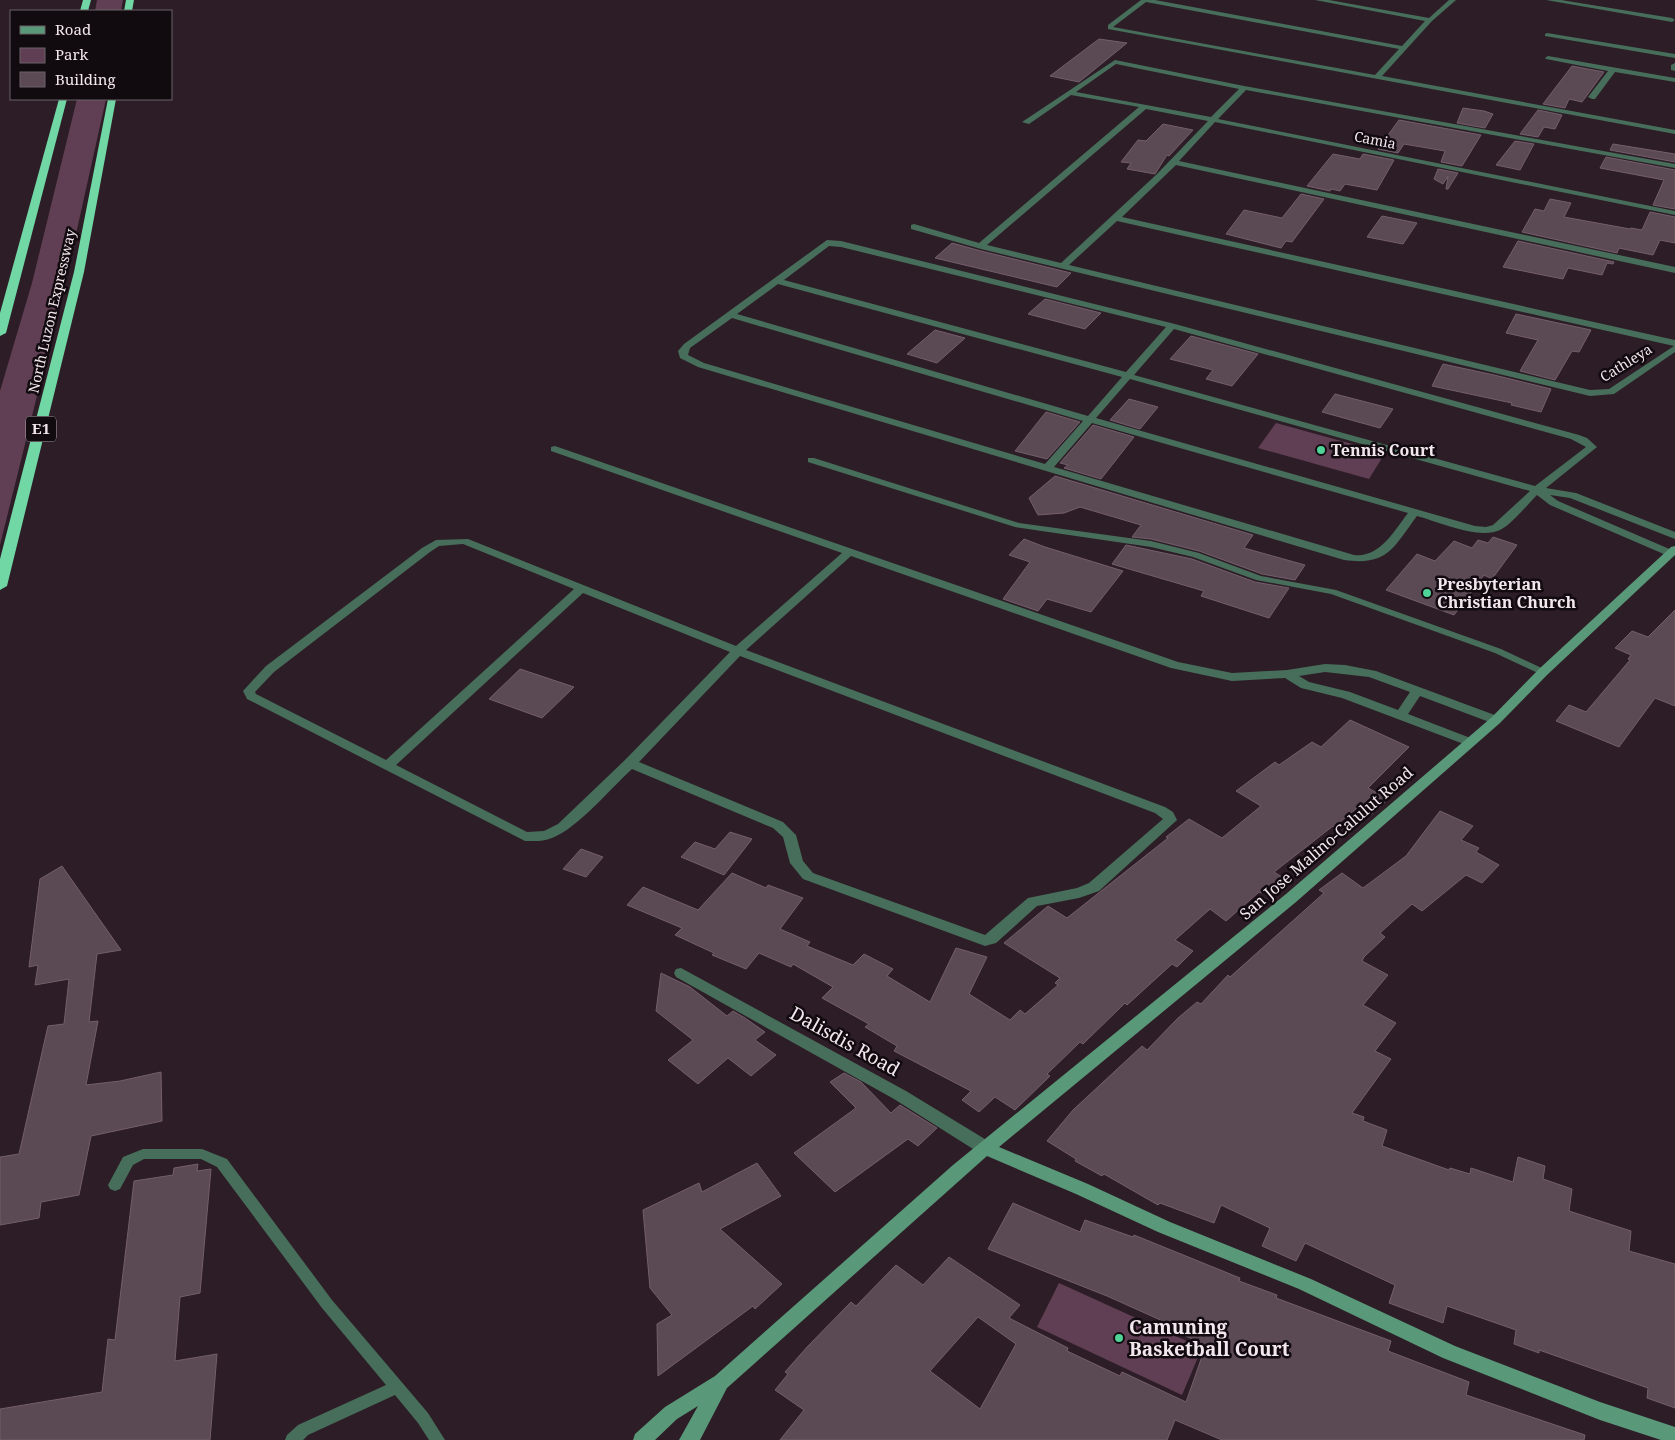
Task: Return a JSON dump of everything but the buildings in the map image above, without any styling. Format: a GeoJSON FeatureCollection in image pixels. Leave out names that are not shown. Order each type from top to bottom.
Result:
{"type":"FeatureCollection","features":[{"type":"Feature","properties":{"kind":"highway"},"geometry":{"type":"LineString","coordinates":[[0,332],[63,100]]}},
{"type":"Feature","properties":{"kind":"highway","name":"North Luzon Expressway"},"geometry":{"type":"LineString","coordinates":[[0,586],[79,272],[112,100]]}},
{"type":"Feature","properties":{"kind":"main road","name":"San Jose Malino-Calulut Road"},"geometry":{"type":"LineString","coordinates":[[721,1382],[959,1170],[987,1149],[1291,898],[1496,720],[1543,672],[1673,551]]}},
{"type":"Feature","properties":{"kind":"main road"},"geometry":{"type":"LineString","coordinates":[[987,1149],[1082,1189],[1164,1227],[1305,1284],[1450,1352],[1600,1411],[1675,1436]]}},
{"type":"Feature","properties":{"kind":"main road"},"geometry":{"type":"LineString","coordinates":[[642,1440],[671,1413],[721,1382]]}},
{"type":"Feature","properties":{"kind":"main road"},"geometry":{"type":"LineString","coordinates":[[688,1440],[721,1382]]}},
{"type":"Feature","properties":{"kind":"street"},"geometry":{"type":"LineString","coordinates":[[1404,48],[1144,0],[1110,26],[1110,28],[1675,132]]}},
{"type":"Feature","properties":{"kind":"street"},"geometry":{"type":"LineString","coordinates":[[1318,0],[1430,20]]}},
{"type":"Feature","properties":{"kind":"street"},"geometry":{"type":"LineString","coordinates":[[1377,77],[1430,20],[1453,0]]}},
{"type":"Feature","properties":{"kind":"street"},"geometry":{"type":"LineString","coordinates":[[1549,0],[1674,20]]}},
{"type":"Feature","properties":{"kind":"street"},"geometry":{"type":"LineString","coordinates":[[1674,20],[1670,22],[1675,27]]}},
{"type":"Feature","properties":{"kind":"street"},"geometry":{"type":"LineString","coordinates":[[1547,35],[1675,56]]}},
{"type":"Feature","properties":{"kind":"street"},"geometry":{"type":"LineString","coordinates":[[1548,58],[1675,80]]}},
{"type":"Feature","properties":{"kind":"street"},"geometry":{"type":"LineString","coordinates":[[1026,122],[1115,62],[1244,88],[1675,166]]}},
{"type":"Feature","properties":{"kind":"street"},"geometry":{"type":"LineString","coordinates":[[1592,97],[1613,69]]}},
{"type":"Feature","properties":{"kind":"street"},"geometry":{"type":"LineString","coordinates":[[914,227],[981,246],[1064,265],[1116,218],[1173,162],[1211,120],[1244,88]]}},
{"type":"Feature","properties":{"kind":"street","name":"Camia"},"geometry":{"type":"LineString","coordinates":[[1070,93],[1145,106],[1675,213]]}},
{"type":"Feature","properties":{"kind":"street"},"geometry":{"type":"LineString","coordinates":[[981,246],[1145,106]]}},
{"type":"Feature","properties":{"kind":"street"},"geometry":{"type":"LineString","coordinates":[[1173,162],[1675,270]]}},
{"type":"Feature","properties":{"kind":"street"},"geometry":{"type":"LineString","coordinates":[[1116,218],[1675,343]]}},
{"type":"Feature","properties":{"kind":"street"},"geometry":{"type":"LineString","coordinates":[[731,315],[1091,420],[1415,512],[1474,529],[1486,530],[1497,527],[1538,490],[1592,447],[1590,444],[1575,437],[1172,326],[834,243],[823,244],[777,281],[687,346],[683,351],[683,356],[701,365],[1344,557],[1373,558],[1383,550],[1415,512]]}},
{"type":"Feature","properties":{"kind":"street","name":"Cathleya"},"geometry":{"type":"LineString","coordinates":[[1064,265],[1590,393],[1610,392],[1675,348]]}},
{"type":"Feature","properties":{"kind":"street"},"geometry":{"type":"LineString","coordinates":[[777,281],[1129,376],[1538,490],[1572,495],[1675,536]]}},
{"type":"Feature","properties":{"kind":"street"},"geometry":{"type":"LineString","coordinates":[[1047,468],[1172,326]]}},
{"type":"Feature","properties":{"kind":"street"},"geometry":{"type":"LineString","coordinates":[[555,449],[1175,665],[1232,677],[1287,674],[1325,668],[1345,669],[1372,674],[1496,720]]}},
{"type":"Feature","properties":{"kind":"street"},"geometry":{"type":"LineString","coordinates":[[1538,490],[1554,503],[1673,551]]}},
{"type":"Feature","properties":{"kind":"street"},"geometry":{"type":"LineString","coordinates":[[1605,525],[1617,512]]}},
{"type":"Feature","properties":{"kind":"street"},"geometry":{"type":"LineString","coordinates":[[630,763],[778,825],[789,835],[797,863],[808,876],[985,941],[991,939],[1033,902],[1079,893],[1094,887],[1170,820],[1168,815],[1160,810],[738,651],[464,541],[436,542],[270,669],[249,691],[251,696],[526,836],[537,837],[547,835],[563,827],[630,763],[738,651],[850,551]]}},
{"type":"Feature","properties":{"kind":"street"},"geometry":{"type":"LineString","coordinates":[[388,765],[582,588]]}},
{"type":"Feature","properties":{"kind":"street"},"geometry":{"type":"LineString","coordinates":[[1287,674],[1305,685],[1346,695],[1469,742]]}},
{"type":"Feature","properties":{"kind":"street"},"geometry":{"type":"LineString","coordinates":[[1400,716],[1417,691]]}},
{"type":"Feature","properties":{"kind":"street","name":"Dalisdis Road"},"geometry":{"type":"LineString","coordinates":[[681,973],[900,1095],[987,1149]]}},
{"type":"Feature","properties":{"kind":"lane"},"geometry":{"type":"LineString","coordinates":[[811,460],[1018,525],[1152,544],[1196,555],[1259,578],[1332,592],[1498,651],[1543,672]]}},
{"type":"Feature","properties":{"kind":"lane"},"geometry":{"type":"LineString","coordinates":[[115,1185],[128,1161],[143,1154],[202,1154],[222,1163],[327,1304],[398,1387],[438,1440]]}},
{"type":"Feature","properties":{"kind":"lane"},"geometry":{"type":"LineString","coordinates":[[292,1440],[303,1430],[398,1387]]}},
{"type":"Feature","properties":{"kind":"green space"},"geometry":{"type":"Polygon","coordinates":[[[97,0],[123,0],[121,10],[95,10],[97,0]]]}},
{"type":"Feature","properties":{"kind":"green space"},"geometry":{"type":"Polygon","coordinates":[[[77,100],[106,100],[66,279],[0,545],[0,391],[32,283],[77,100]]]}},
{"type":"Feature","properties":{"kind":"green space","name":"Tennis Court"},"geometry":{"type":"Polygon","coordinates":[[[1276,423],[1385,453],[1369,479],[1258,448],[1276,423]]]}},
{"type":"Feature","properties":{"kind":"green space","name":"Camuning Basketball Court"},"geometry":{"type":"Polygon","coordinates":[[[1059,1283],[1202,1348],[1182,1395],[1037,1327],[1059,1283]]]}},
{"type":"Feature","properties":{"kind":"place","name":"Tennis Court"},"geometry":{"type":"Point","coordinates":[1321,450]}},
{"type":"Feature","properties":{"kind":"place","name":"Presbyterian Christian Church"},"geometry":{"type":"Point","coordinates":[1427,593]}},
{"type":"Feature","properties":{"kind":"place","name":"Camuning Basketball Court"},"geometry":{"type":"Point","coordinates":[1119,1338]}}]}
